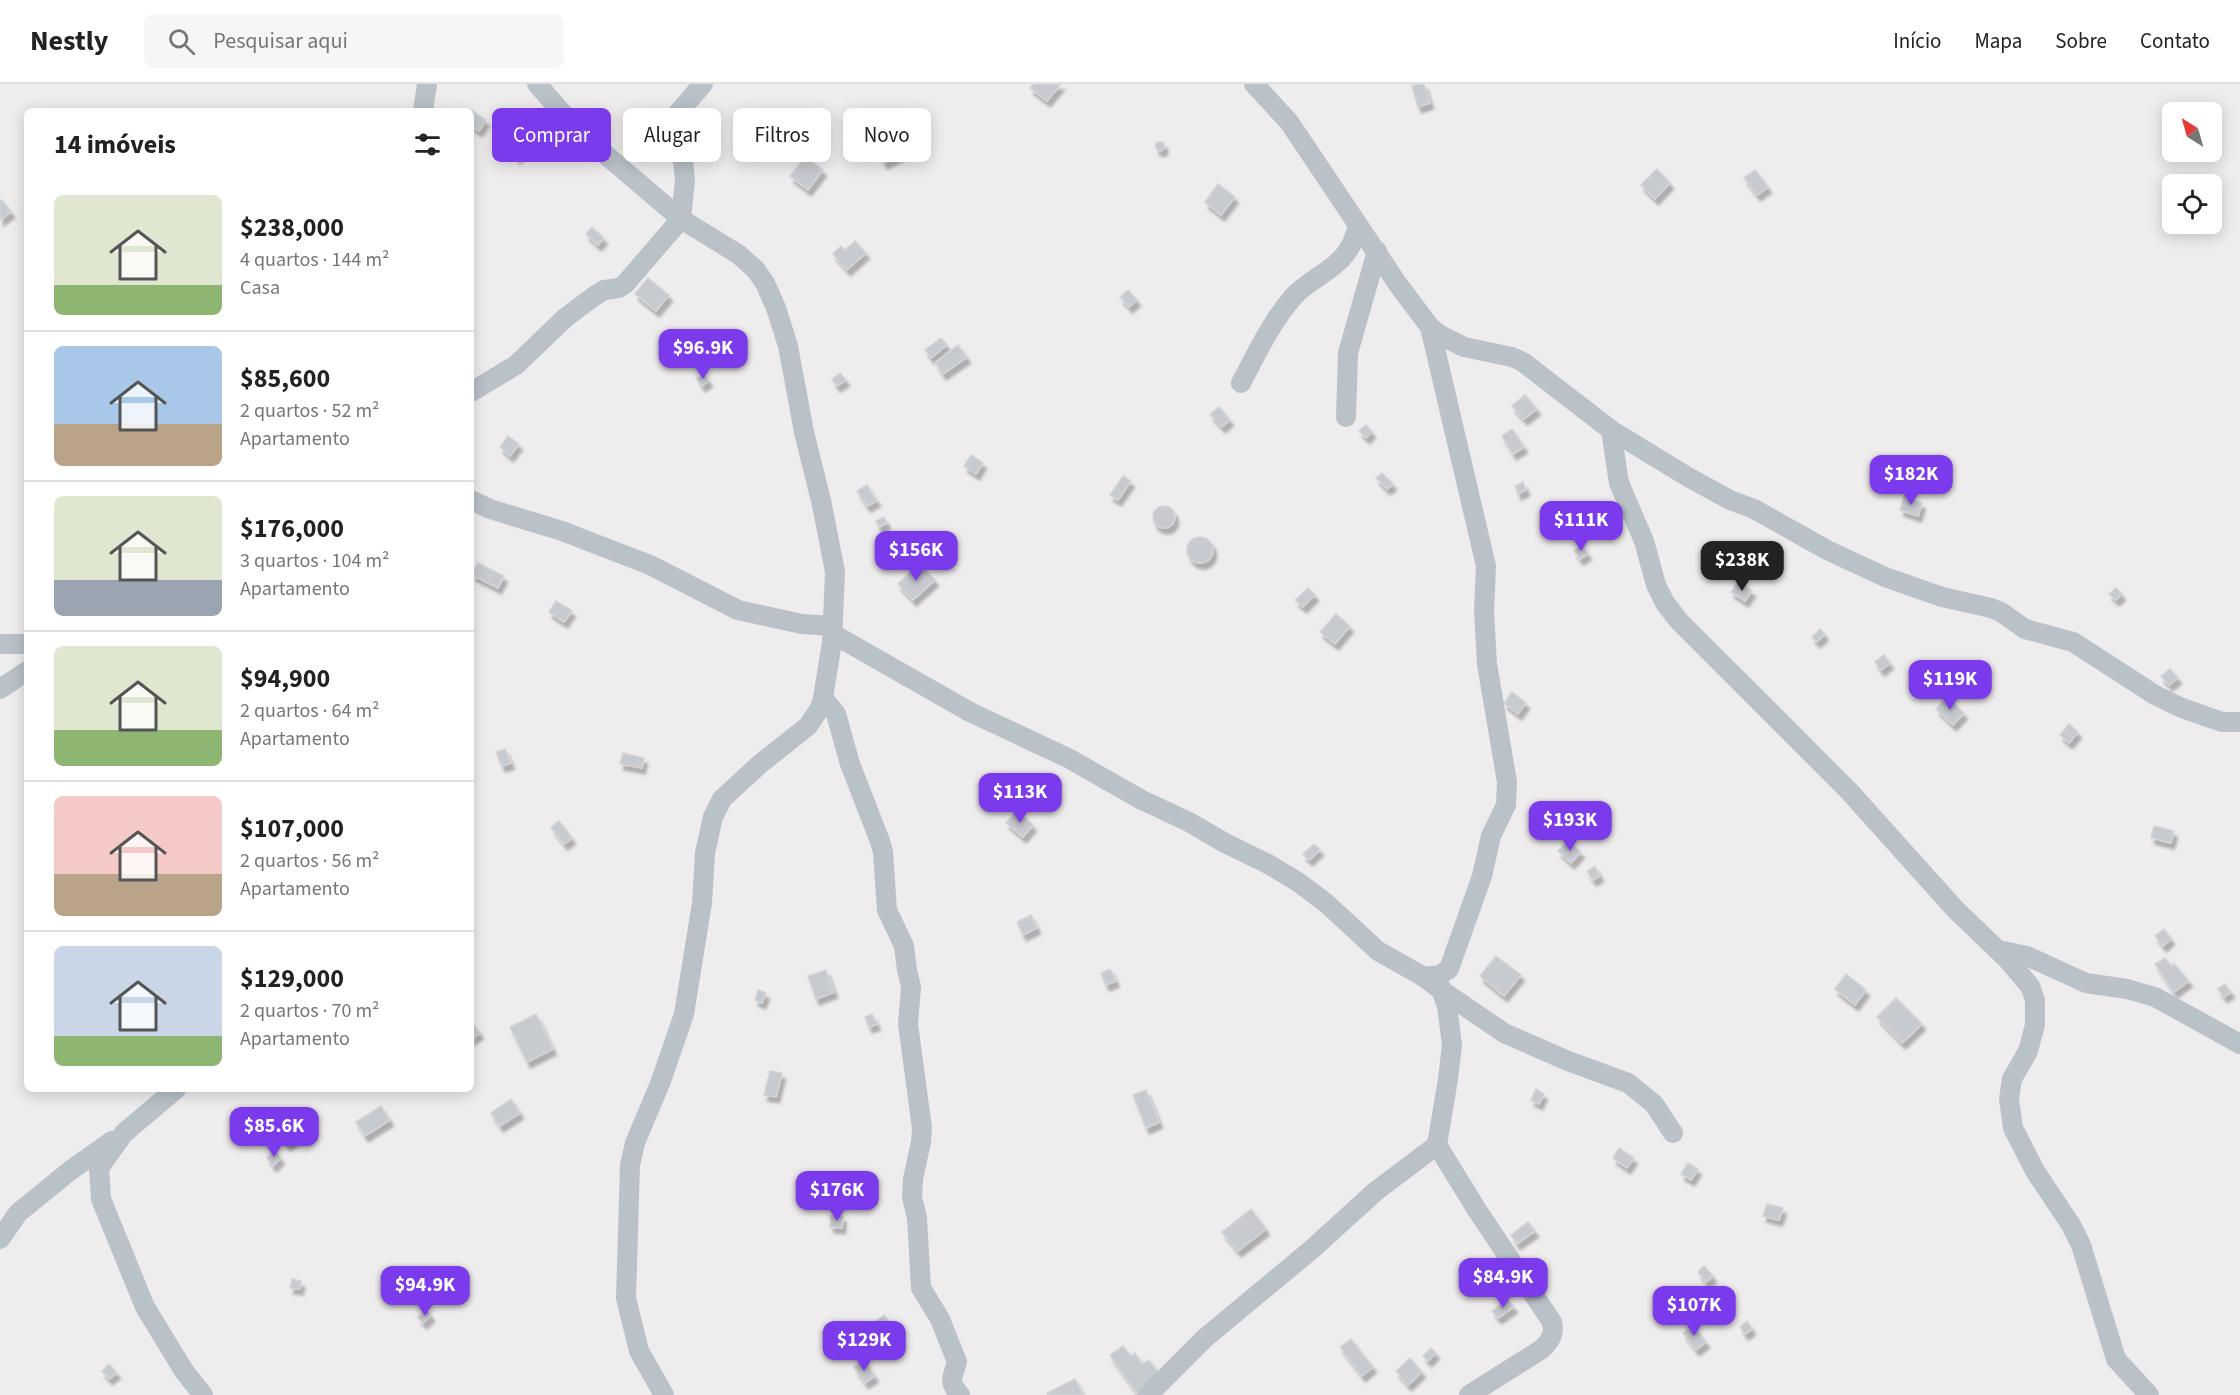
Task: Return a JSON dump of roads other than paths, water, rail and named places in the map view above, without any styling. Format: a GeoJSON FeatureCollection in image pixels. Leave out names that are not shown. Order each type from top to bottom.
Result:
{"type":"FeatureCollection","features":[{"type":"Feature","properties":{"kind":"street"},"geometry":{"type":"LineString","coordinates":[[423,108],[427,84]]}},
{"type":"Feature","properties":{"kind":"street"},"geometry":{"type":"LineString","coordinates":[[537,84],[579,132],[681,219],[745,260],[765,283],[788,346],[804,432],[835,572],[833,630],[824,698],[808,726],[760,764],[722,798],[717,807],[708,834],[698,931],[684,1014],[641,1128],[630,1165],[626,1298],[639,1351],[664,1395]]}},
{"type":"Feature","properties":{"kind":"street"},"geometry":{"type":"LineString","coordinates":[[474,390],[516,365],[565,318],[593,297],[604,290],[619,288],[625,284],[681,219],[686,180],[678,113],[703,84]]}},
{"type":"Feature","properties":{"kind":"street"},"geometry":{"type":"LineString","coordinates":[[1254,84],[1289,122],[1409,301],[1440,335],[1464,347],[1512,357],[1523,362],[1611,430],[1688,477],[1730,500],[1754,509],[1827,550],[1885,577],[1942,597],[1991,608],[2001,612],[2025,629],[2073,642],[2155,695],[2182,708],[2231,722],[2240,734]]}},
{"type":"Feature","properties":{"kind":"street"},"geometry":{"type":"LineString","coordinates":[[1241,383],[1270,328],[1297,293],[1350,248],[1358,225]]}},
{"type":"Feature","properties":{"kind":"street"},"geometry":{"type":"LineString","coordinates":[[1346,417],[1348,353],[1377,251]]}},
{"type":"Feature","properties":{"kind":"street"},"geometry":{"type":"LineString","coordinates":[[1431,327],[1486,566],[1484,610],[1487,664],[1507,782],[1506,805],[1491,836],[1482,876],[1441,990],[1447,1006],[1452,1045],[1449,1079],[1437,1145],[1477,1210],[1552,1322],[1553,1328],[1549,1342],[1542,1349],[1469,1395]]}},
{"type":"Feature","properties":{"kind":"street"},"geometry":{"type":"LineString","coordinates":[[1611,430],[1619,483],[1644,541],[1656,585],[1678,621],[1848,790],[1955,909],[1998,950],[2030,986],[2035,1000],[2035,1025],[2028,1051],[2012,1079],[2009,1099],[2013,1128],[2035,1171],[2071,1225],[2080,1245],[2116,1359],[2149,1395]]}},
{"type":"Feature","properties":{"kind":"street"},"geometry":{"type":"LineString","coordinates":[[474,501],[490,509],[562,531],[640,561],[738,610],[833,630],[970,712],[1068,758],[1142,800],[1279,870],[1326,903],[1378,951],[1424,977],[1504,1033],[1568,1061],[1628,1083],[1654,1104],[1673,1133]]}},
{"type":"Feature","properties":{"kind":"street"},"geometry":{"type":"LineString","coordinates":[[0,644],[24,644]]}},
{"type":"Feature","properties":{"kind":"street"},"geometry":{"type":"LineString","coordinates":[[0,689],[24,673]]}},
{"type":"Feature","properties":{"kind":"street"},"geometry":{"type":"LineString","coordinates":[[824,698],[836,714],[852,771],[883,852],[886,910],[904,946],[912,987],[908,1024],[922,1128],[912,1197],[916,1218],[921,1288],[939,1319],[957,1362],[951,1377],[960,1395]]}},
{"type":"Feature","properties":{"kind":"street"},"geometry":{"type":"LineString","coordinates":[[1998,950],[2027,956],[2086,983],[2127,989],[2155,997],[2240,1044]]}},
{"type":"Feature","properties":{"kind":"street"},"geometry":{"type":"LineString","coordinates":[[1424,977],[1440,975],[1449,969]]}},
{"type":"Feature","properties":{"kind":"street"},"geometry":{"type":"LineString","coordinates":[[0,1239],[18,1212],[124,1132],[172,1092]]}},
{"type":"Feature","properties":{"kind":"street"},"geometry":{"type":"LineString","coordinates":[[124,1132],[99,1168],[101,1200],[145,1307],[184,1371],[203,1395]]}},
{"type":"Feature","properties":{"kind":"street"},"geometry":{"type":"LineString","coordinates":[[1148,1395],[1205,1338],[1311,1250],[1377,1191],[1437,1145]]}}]}
